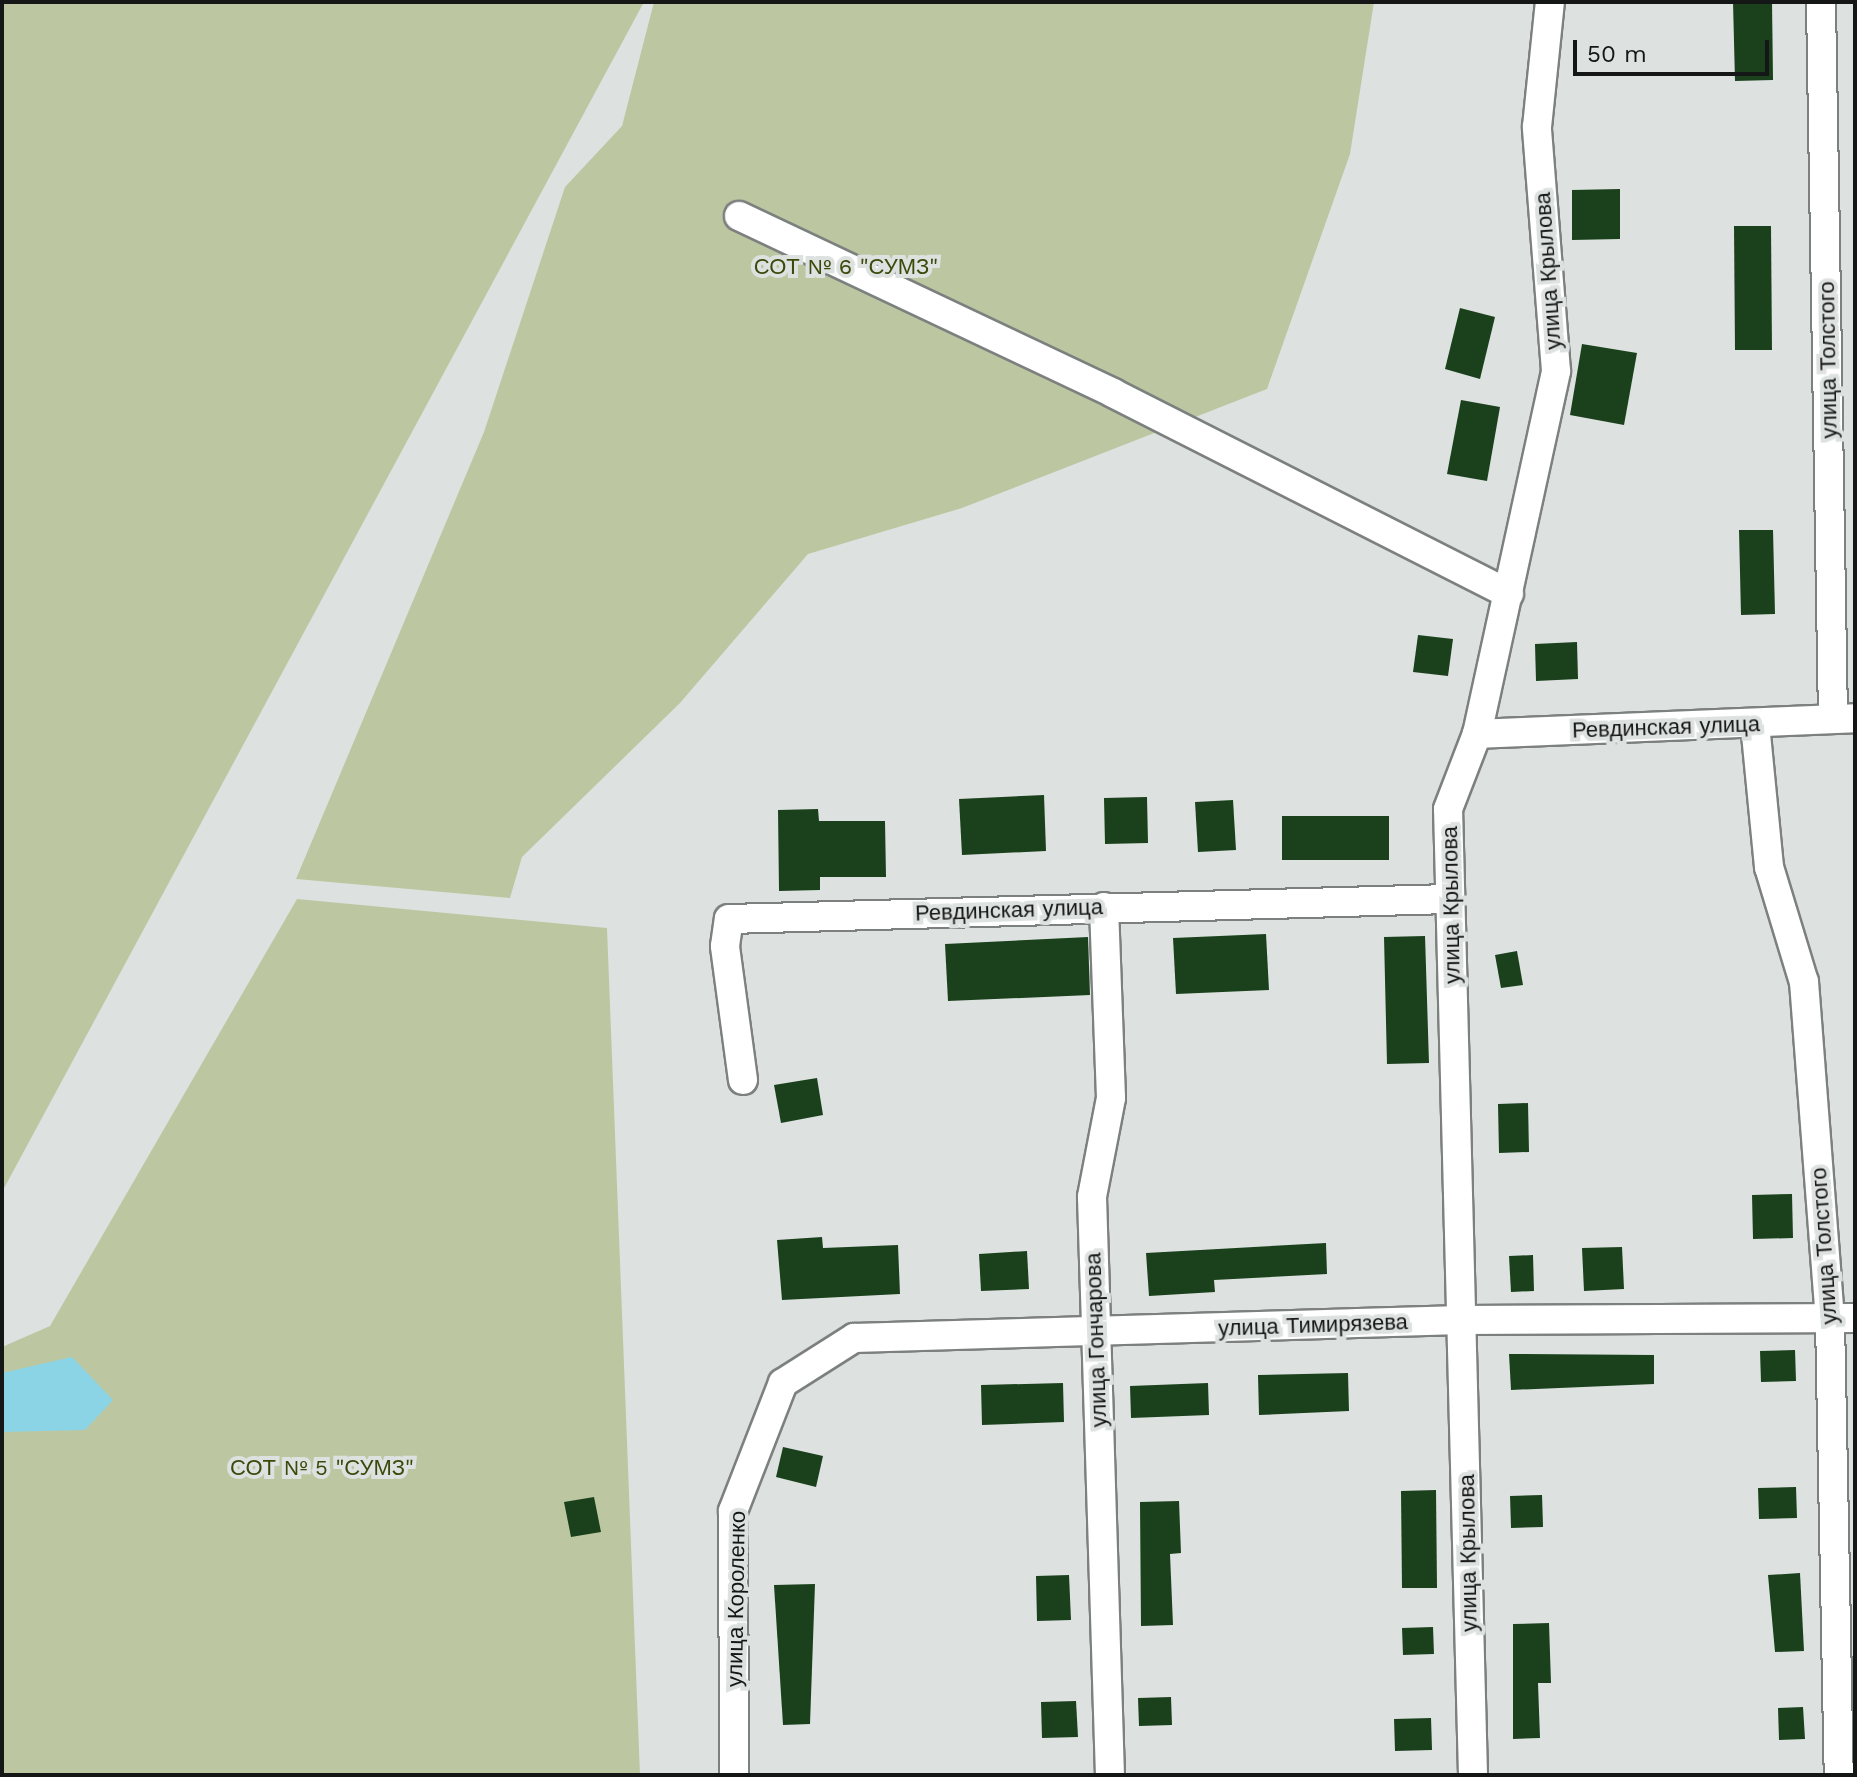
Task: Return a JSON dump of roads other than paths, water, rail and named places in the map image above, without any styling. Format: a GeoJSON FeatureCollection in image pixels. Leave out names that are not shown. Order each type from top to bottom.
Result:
{"type":"FeatureCollection","features":[{"type":"Feature","properties":{"kind":"street","name":"улица Крылова"},"geometry":{"type":"LineString","coordinates":[[1473,1775],[1448,809],[1477,734],[1556,371],[1537,127],[1550,2]]}},
{"type":"Feature","properties":{"kind":"street","name":"улица Толстого"},"geometry":{"type":"LineString","coordinates":[[1821,2],[1844,718]]}},
{"type":"Feature","properties":{"kind":"street"},"geometry":{"type":"LineString","coordinates":[[739,216],[1113,393],[1509,594]]}},
{"type":"Feature","properties":{"kind":"street","name":"Ревдинская улица"},"geometry":{"type":"LineString","coordinates":[[1477,734],[1844,718]]}},
{"type":"Feature","properties":{"kind":"street","name":"улица Толстого"},"geometry":{"type":"LineString","coordinates":[[1755,724],[1769,867],[1804,982],[1842,1318],[1839,1775]]}},
{"type":"Feature","properties":{"kind":"street","name":"Ревдинская улица"},"geometry":{"type":"LineString","coordinates":[[743,1080],[725,946],[729,919],[1450,899]]}},
{"type":"Feature","properties":{"kind":"street","name":"улица Гончарова"},"geometry":{"type":"LineString","coordinates":[[1104,907],[1111,1098],[1092,1197],[1110,1775]]}},
{"type":"Feature","properties":{"kind":"street","name":"улица Тимирязева"},"geometry":{"type":"LineString","coordinates":[[783,1383],[854,1338],[1462,1320],[1842,1318]]}},
{"type":"Feature","properties":{"kind":"street","name":"улица Короленко"},"geometry":{"type":"LineString","coordinates":[[734,1775],[733,1511],[783,1383]]}},
{"type":"Feature","properties":{"kind":"water"},"geometry":{"type":"Polygon","coordinates":[[[72,1357],[113,1400],[85,1430],[2,1432],[2,1373],[72,1357]]]}},
{"type":"Feature","properties":{"kind":"park label","name":"СОТ № 6 \"СУМЗ\""},"geometry":{"type":"Point","coordinates":[846,267]}},
{"type":"Feature","properties":{"kind":"park label","name":"СОТ № 5 \"СУМЗ\""},"geometry":{"type":"Point","coordinates":[322,1468]}}]}
